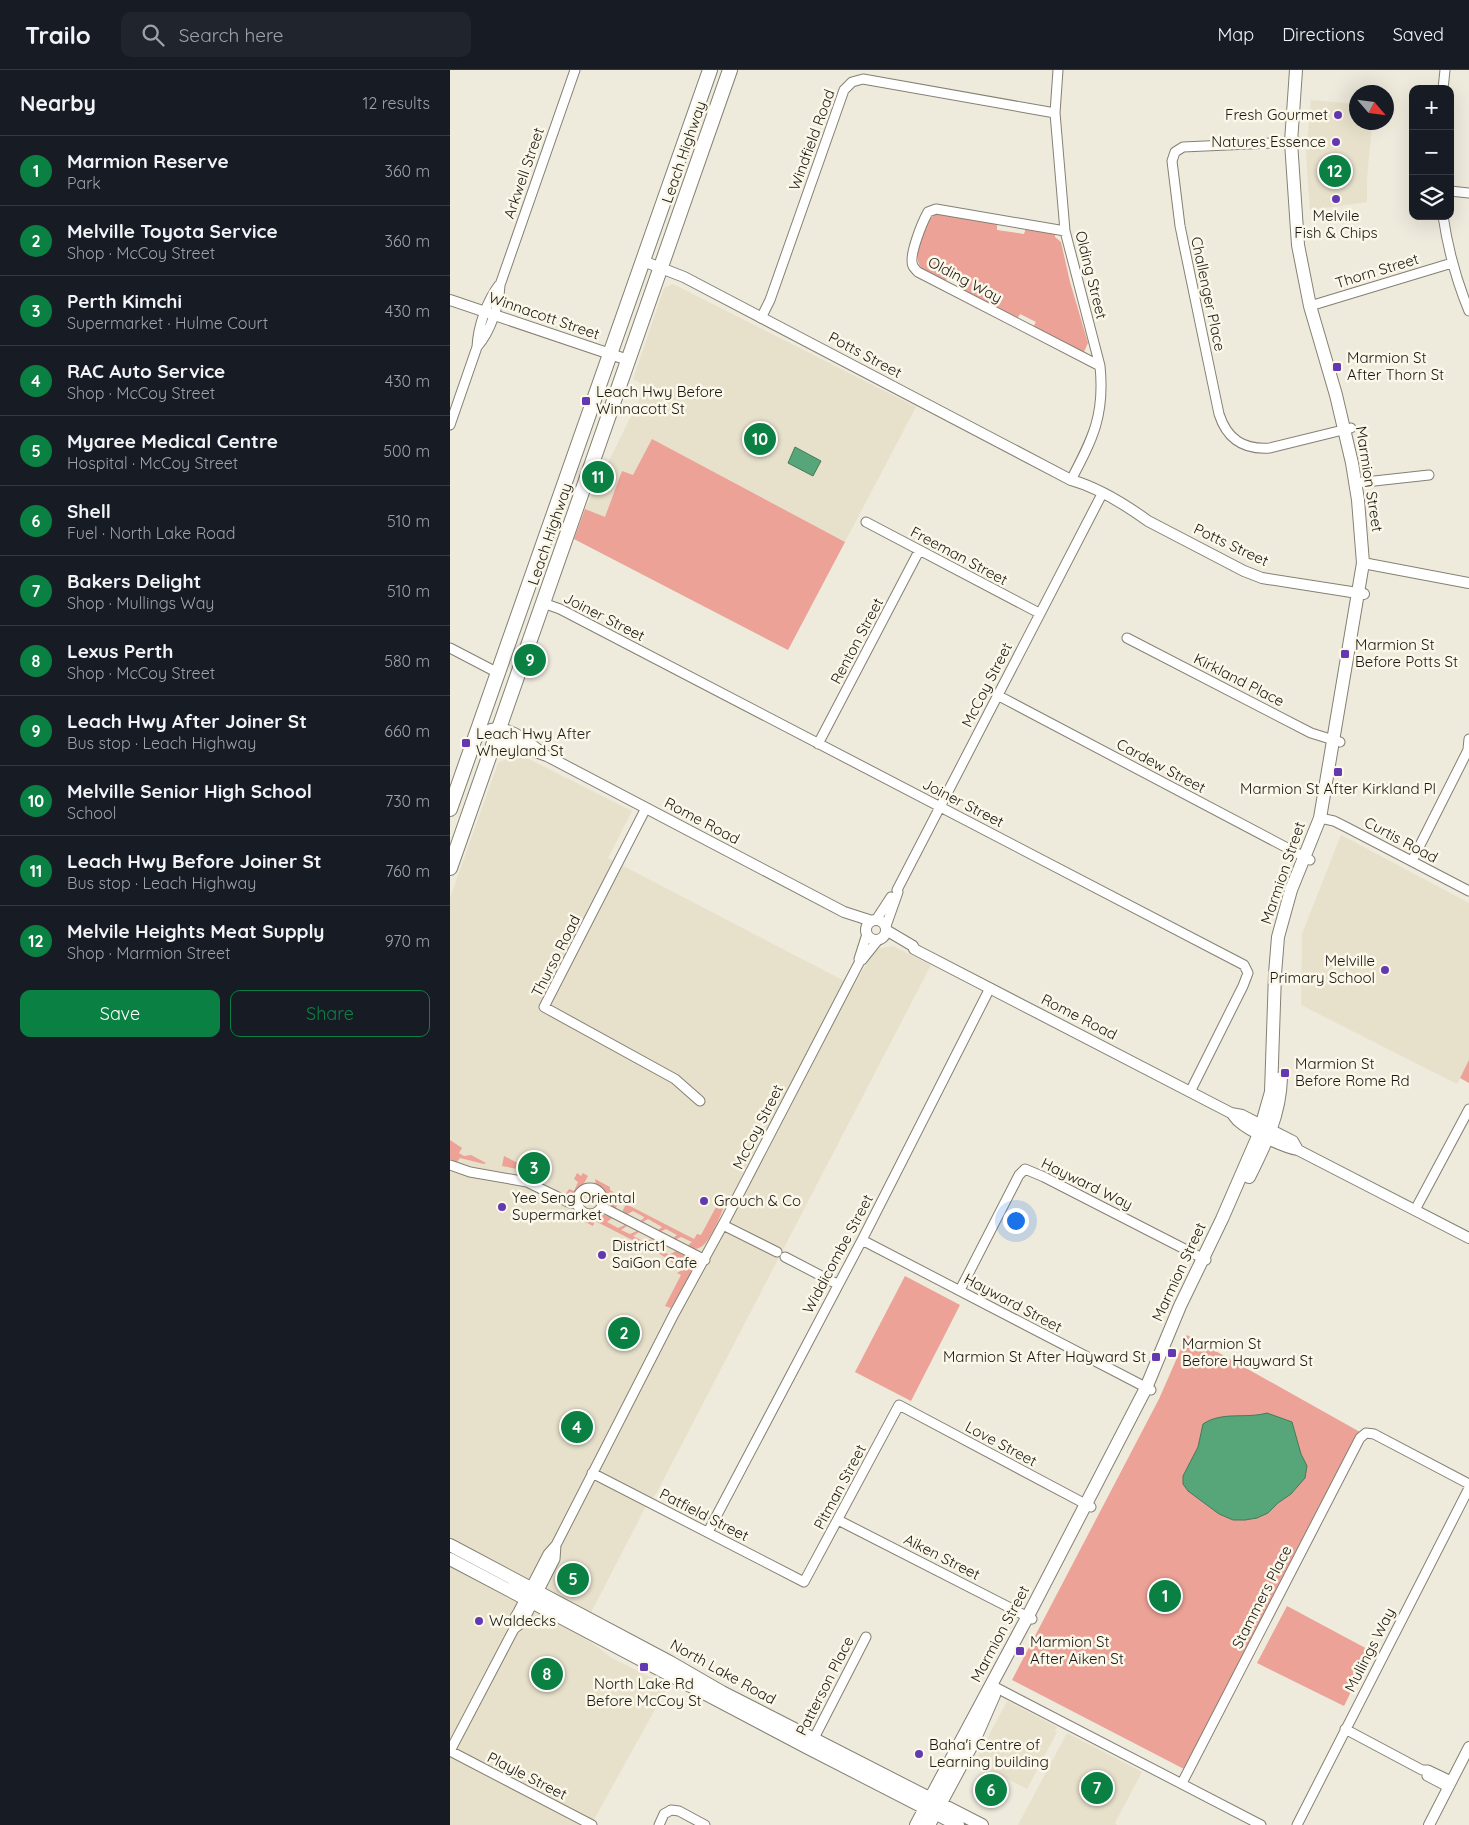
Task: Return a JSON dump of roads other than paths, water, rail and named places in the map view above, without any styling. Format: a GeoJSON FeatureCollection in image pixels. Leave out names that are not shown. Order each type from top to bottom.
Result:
{"type":"FeatureCollection","features":[{"type":"Feature","properties":{"kind":"highway","name":"Leach Highway"},"geometry":{"type":"LineString","coordinates":[[450,809],[710,70]]}},
{"type":"Feature","properties":{"kind":"highway","name":"Leach Highway"},"geometry":{"type":"LineString","coordinates":[[450,868],[730,70]]}},
{"type":"Feature","properties":{"kind":"main road","name":"Marmion Street"},"geometry":{"type":"LineString","coordinates":[[916,1825],[932,1810],[1148,1389],[1204,1258],[1265,1132],[1272,1085],[1278,936],[1286,904],[1308,859],[1322,818],[1337,741],[1366,564],[1367,521],[1348,429],[1312,305],[1298,245],[1294,142],[1296,70]]}},
{"type":"Feature","properties":{"kind":"main road","name":"Marmion Street"},"geometry":{"type":"LineString","coordinates":[[1294,142],[1302,70]]}},
{"type":"Feature","properties":{"kind":"main road","name":"North Lake Road"},"geometry":{"type":"LineString","coordinates":[[450,1545],[531,1596]]}},
{"type":"Feature","properties":{"kind":"main road","name":"North Lake Road"},"geometry":{"type":"LineString","coordinates":[[450,1559],[531,1596],[811,1743],[958,1825]]}},
{"type":"Feature","properties":{"kind":"main road","name":"North Lake Road"},"geometry":{"type":"LineString","coordinates":[[932,1810],[982,1825]]}},
{"type":"Feature","properties":{"kind":"street","name":"Arkwell Street"},"geometry":{"type":"LineString","coordinates":[[450,425],[477,347],[484,338],[489,313],[499,295],[500,284],[575,70]]}},
{"type":"Feature","properties":{"kind":"street","name":"Olding Street"},"geometry":{"type":"LineString","coordinates":[[1058,70],[1055,113],[1065,231],[1100,366],[1102,387],[1097,426],[1090,444],[1071,480]]}},
{"type":"Feature","properties":{"kind":"street"},"geometry":{"type":"LineString","coordinates":[[1443,85],[1445,70]]}},
{"type":"Feature","properties":{"kind":"street","name":"Windfield Road"},"geometry":{"type":"LineString","coordinates":[[760,318],[770,300],[844,90],[852,82],[863,79],[1055,113]]}},
{"type":"Feature","properties":{"kind":"street","name":"Challenger Place"},"geometry":{"type":"LineString","coordinates":[[1294,142],[1183,147],[1175,152],[1172,161],[1180,226],[1217,404],[1224,427],[1237,441],[1258,449],[1270,448],[1348,429]]}},
{"type":"Feature","properties":{"kind":"street"},"geometry":{"type":"LineString","coordinates":[[1454,191],[1469,193]]}},
{"type":"Feature","properties":{"kind":"street","name":"Olding Way"},"geometry":{"type":"LineString","coordinates":[[1065,231],[936,209],[928,212],[924,219],[912,256],[912,265],[918,272],[1100,366]]}},
{"type":"Feature","properties":{"kind":"street"},"geometry":{"type":"LineString","coordinates":[[1444,220],[1452,263],[1459,288],[1469,311]]}},
{"type":"Feature","properties":{"kind":"street","name":"Potts Street"},"geometry":{"type":"LineString","coordinates":[[642,261],[684,277],[1071,480],[1082,483],[1101,496],[1134,511],[1244,571],[1275,581],[1361,594]]}},
{"type":"Feature","properties":{"kind":"street","name":"Thorn Street"},"geometry":{"type":"LineString","coordinates":[[1312,305],[1452,263]]}},
{"type":"Feature","properties":{"kind":"street","name":"Winnacott Street"},"geometry":{"type":"LineString","coordinates":[[450,300],[628,360]]}},
{"type":"Feature","properties":{"kind":"street"},"geometry":{"type":"LineString","coordinates":[[1359,483],[1429,475]]}},
{"type":"Feature","properties":{"kind":"street","name":"McCoy Street"},"geometry":{"type":"LineString","coordinates":[[886,928],[897,890],[1101,496]]}},
{"type":"Feature","properties":{"kind":"street","name":"Freeman Street"},"geometry":{"type":"LineString","coordinates":[[866,522],[1039,613]]}},
{"type":"Feature","properties":{"kind":"street","name":"Renton Street"},"geometry":{"type":"LineString","coordinates":[[818,744],[919,551]]}},
{"type":"Feature","properties":{"kind":"street"},"geometry":{"type":"LineString","coordinates":[[1366,564],[1469,583]]}},
{"type":"Feature","properties":{"kind":"street","name":"Joiner Street"},"geometry":{"type":"LineString","coordinates":[[543,603],[560,609],[1244,965],[1248,973],[1244,986],[1190,1092]]}},
{"type":"Feature","properties":{"kind":"street","name":"Kirkland Place"},"geometry":{"type":"LineString","coordinates":[[1127,638],[1311,733],[1337,741]]}},
{"type":"Feature","properties":{"kind":"street"},"geometry":{"type":"LineString","coordinates":[[450,648],[498,673]]}},
{"type":"Feature","properties":{"kind":"street","name":"Cardew Street"},"geometry":{"type":"LineString","coordinates":[[999,696],[1308,859]]}},
{"type":"Feature","properties":{"kind":"street"},"geometry":{"type":"LineString","coordinates":[[474,741],[488,730],[499,728]]}},
{"type":"Feature","properties":{"kind":"street","name":"Rome Road"},"geometry":{"type":"LineString","coordinates":[[499,728],[512,732],[547,756]]}},
{"type":"Feature","properties":{"kind":"street"},"geometry":{"type":"LineString","coordinates":[[1412,861],[1469,749],[1469,739]]}},
{"type":"Feature","properties":{"kind":"street","name":"Rome Road"},"geometry":{"type":"LineString","coordinates":[[493,745],[516,745],[547,756],[871,926],[882,922],[886,928],[914,948],[1231,1113],[1242,1115],[1265,1132],[1292,1141],[1298,1150],[1469,1238]]}},
{"type":"Feature","properties":{"kind":"street","name":"Thurso Road"},"geometry":{"type":"LineString","coordinates":[[646,808],[544,1007],[675,1079],[700,1101]]}},
{"type":"Feature","properties":{"kind":"street","name":"Curtis Road"},"geometry":{"type":"LineString","coordinates":[[1322,818],[1341,824],[1469,891]]}},
{"type":"Feature","properties":{"kind":"street","name":"McCoy Street"},"geometry":{"type":"LineString","coordinates":[[860,961],[859,958],[871,926],[894,890],[897,890]]}},
{"type":"Feature","properties":{"kind":"street","name":"Rome Road"},"geometry":{"type":"LineString","coordinates":[[871,926],[873,940],[897,944],[911,950],[914,948]]}},
{"type":"Feature","properties":{"kind":"street"},"geometry":{"type":"LineString","coordinates":[[879,940],[884,936],[886,928]]}},
{"type":"Feature","properties":{"kind":"street","name":"McCoy Street"},"geometry":{"type":"LineString","coordinates":[[450,1751],[514,1629],[523,1622],[548,1554],[556,1545],[674,1314],[705,1260],[860,961],[879,940]]}},
{"type":"Feature","properties":{"kind":"street","name":"Widdicombe Street"},"geometry":{"type":"LineString","coordinates":[[708,1532],[837,1284],[862,1240],[990,988]]}},
{"type":"Feature","properties":{"kind":"street"},"geometry":{"type":"LineString","coordinates":[[1415,1210],[1469,1109]]}},
{"type":"Feature","properties":{"kind":"street"},"geometry":{"type":"LineString","coordinates":[[450,1165],[470,1172],[527,1182],[570,1203],[577,1204]]}},
{"type":"Feature","properties":{"kind":"street","name":"Hayward Way"},"geometry":{"type":"LineString","coordinates":[[960,1290],[1019,1175],[1025,1169],[1204,1258]]}},
{"type":"Feature","properties":{"kind":"street"},"geometry":{"type":"LineString","coordinates":[[586,1188],[594,1188],[602,1196],[602,1207],[596,1213],[588,1214],[582,1212],[577,1204],[580,1193],[586,1188]]}},
{"type":"Feature","properties":{"kind":"street"},"geometry":{"type":"LineString","coordinates":[[602,1207],[705,1260]]}},
{"type":"Feature","properties":{"kind":"street"},"geometry":{"type":"LineString","coordinates":[[723,1225],[837,1284]]}},
{"type":"Feature","properties":{"kind":"street","name":"Hayward Street"},"geometry":{"type":"LineString","coordinates":[[862,1240],[1148,1389]]}},
{"type":"Feature","properties":{"kind":"street","name":"Love Street"},"geometry":{"type":"LineString","coordinates":[[899,1406],[1088,1505]]}},
{"type":"Feature","properties":{"kind":"street","name":"Pitman Street"},"geometry":{"type":"LineString","coordinates":[[804,1582],[899,1406]]}},
{"type":"Feature","properties":{"kind":"street","name":"Stammers Place"},"geometry":{"type":"LineString","coordinates":[[1182,1783],[1360,1438],[1366,1434],[1374,1434],[1469,1484]]}},
{"type":"Feature","properties":{"kind":"street","name":"Patfield Street"},"geometry":{"type":"LineString","coordinates":[[592,1473],[804,1582]]}},
{"type":"Feature","properties":{"kind":"street","name":"Mullings Way"},"geometry":{"type":"LineString","coordinates":[[1296,1825],[1469,1488]]}},
{"type":"Feature","properties":{"kind":"street","name":"Aiken Street"},"geometry":{"type":"LineString","coordinates":[[838,1520],[1030,1618]]}},
{"type":"Feature","properties":{"kind":"street","name":"Patterson Place"},"geometry":{"type":"LineString","coordinates":[[811,1743],[866,1637]]}},
{"type":"Feature","properties":{"kind":"street"},"geometry":{"type":"LineString","coordinates":[[994,1686],[1261,1825]]}},
{"type":"Feature","properties":{"kind":"street"},"geometry":{"type":"LineString","coordinates":[[1345,1729],[1422,1770],[1426,1775],[1450,1784]]}},
{"type":"Feature","properties":{"kind":"street"},"geometry":{"type":"LineString","coordinates":[[1429,1825],[1469,1747]]}},
{"type":"Feature","properties":{"kind":"street","name":"Playle Street"},"geometry":{"type":"LineString","coordinates":[[450,1751],[592,1825]]}},
{"type":"Feature","properties":{"kind":"street"},"geometry":{"type":"LineString","coordinates":[[658,1825],[664,1814],[671,1810],[679,1811],[705,1825]]}},
{"type":"Feature","properties":{"kind":"place","name":"Fresh Gourmet"},"geometry":{"type":"Point","coordinates":[1338,115]}},
{"type":"Feature","properties":{"kind":"place","name":"Natures Essence"},"geometry":{"type":"Point","coordinates":[1336,142]}},
{"type":"Feature","properties":{"kind":"place","name":"Melvile Heights Meat Supply"},"geometry":{"type":"Point","coordinates":[1335,171]}},
{"type":"Feature","properties":{"kind":"place","name":"Melvile Fish & Chips"},"geometry":{"type":"Point","coordinates":[1336,199]}},
{"type":"Feature","properties":{"kind":"place","name":"Marmion St After Thorn St"},"geometry":{"type":"Point","coordinates":[1337,367]}},
{"type":"Feature","properties":{"kind":"place","name":"Leach Hwy Before Winnacott St"},"geometry":{"type":"Point","coordinates":[586,401]}},
{"type":"Feature","properties":{"kind":"place","name":"Melville Senior High School"},"geometry":{"type":"Point","coordinates":[760,439]}},
{"type":"Feature","properties":{"kind":"place","name":"Leach Hwy Before Joiner St"},"geometry":{"type":"Point","coordinates":[598,477]}},
{"type":"Feature","properties":{"kind":"place","name":"Marmion St Before Potts St"},"geometry":{"type":"Point","coordinates":[1345,654]}},
{"type":"Feature","properties":{"kind":"place","name":"Leach Hwy After Joiner St"},"geometry":{"type":"Point","coordinates":[530,660]}},
{"type":"Feature","properties":{"kind":"place","name":"Leach Hwy After Wheyland St"},"geometry":{"type":"Point","coordinates":[466,743]}},
{"type":"Feature","properties":{"kind":"place","name":"Marmion St After Kirkland Pl"},"geometry":{"type":"Point","coordinates":[1338,772]}},
{"type":"Feature","properties":{"kind":"place","name":"Melville Primary School"},"geometry":{"type":"Point","coordinates":[1385,970]}},
{"type":"Feature","properties":{"kind":"place","name":"Marmion St Before Rome Rd"},"geometry":{"type":"Point","coordinates":[1285,1073]}},
{"type":"Feature","properties":{"kind":"place","name":"Perth Kimchi"},"geometry":{"type":"Point","coordinates":[534,1168]}},
{"type":"Feature","properties":{"kind":"place","name":"Grouch & Co"},"geometry":{"type":"Point","coordinates":[704,1201]}},
{"type":"Feature","properties":{"kind":"place","name":"Yee Seng Oriental Supermarket"},"geometry":{"type":"Point","coordinates":[502,1207]}},
{"type":"Feature","properties":{"kind":"place","name":"District1 SaiGon Cafe"},"geometry":{"type":"Point","coordinates":[602,1255]}},
{"type":"Feature","properties":{"kind":"place","name":"Melville Toyota Service"},"geometry":{"type":"Point","coordinates":[624,1333]}},
{"type":"Feature","properties":{"kind":"place","name":"Marmion St Before Hayward St"},"geometry":{"type":"Point","coordinates":[1172,1353]}},
{"type":"Feature","properties":{"kind":"place","name":"Marmion St After Hayward St"},"geometry":{"type":"Point","coordinates":[1156,1357]}},
{"type":"Feature","properties":{"kind":"place","name":"RAC Auto Service"},"geometry":{"type":"Point","coordinates":[577,1427]}},
{"type":"Feature","properties":{"kind":"place","name":"Myaree Medical Centre"},"geometry":{"type":"Point","coordinates":[573,1579]}},
{"type":"Feature","properties":{"kind":"place","name":"Marmion Reserve"},"geometry":{"type":"Point","coordinates":[1165,1596]}},
{"type":"Feature","properties":{"kind":"place","name":"Waldecks"},"geometry":{"type":"Point","coordinates":[479,1621]}},
{"type":"Feature","properties":{"kind":"place","name":"Marmion St After Aiken St"},"geometry":{"type":"Point","coordinates":[1020,1651]}},
{"type":"Feature","properties":{"kind":"place","name":"North Lake Rd Before McCoy St"},"geometry":{"type":"Point","coordinates":[644,1667]}},
{"type":"Feature","properties":{"kind":"place","name":"Lexus Perth"},"geometry":{"type":"Point","coordinates":[547,1674]}},
{"type":"Feature","properties":{"kind":"place","name":"Baha'i Centre of Learning building"},"geometry":{"type":"Point","coordinates":[919,1754]}},
{"type":"Feature","properties":{"kind":"place","name":"Bakers Delight"},"geometry":{"type":"Point","coordinates":[1097,1788]}},
{"type":"Feature","properties":{"kind":"place","name":"Shell"},"geometry":{"type":"Point","coordinates":[991,1790]}}]}
